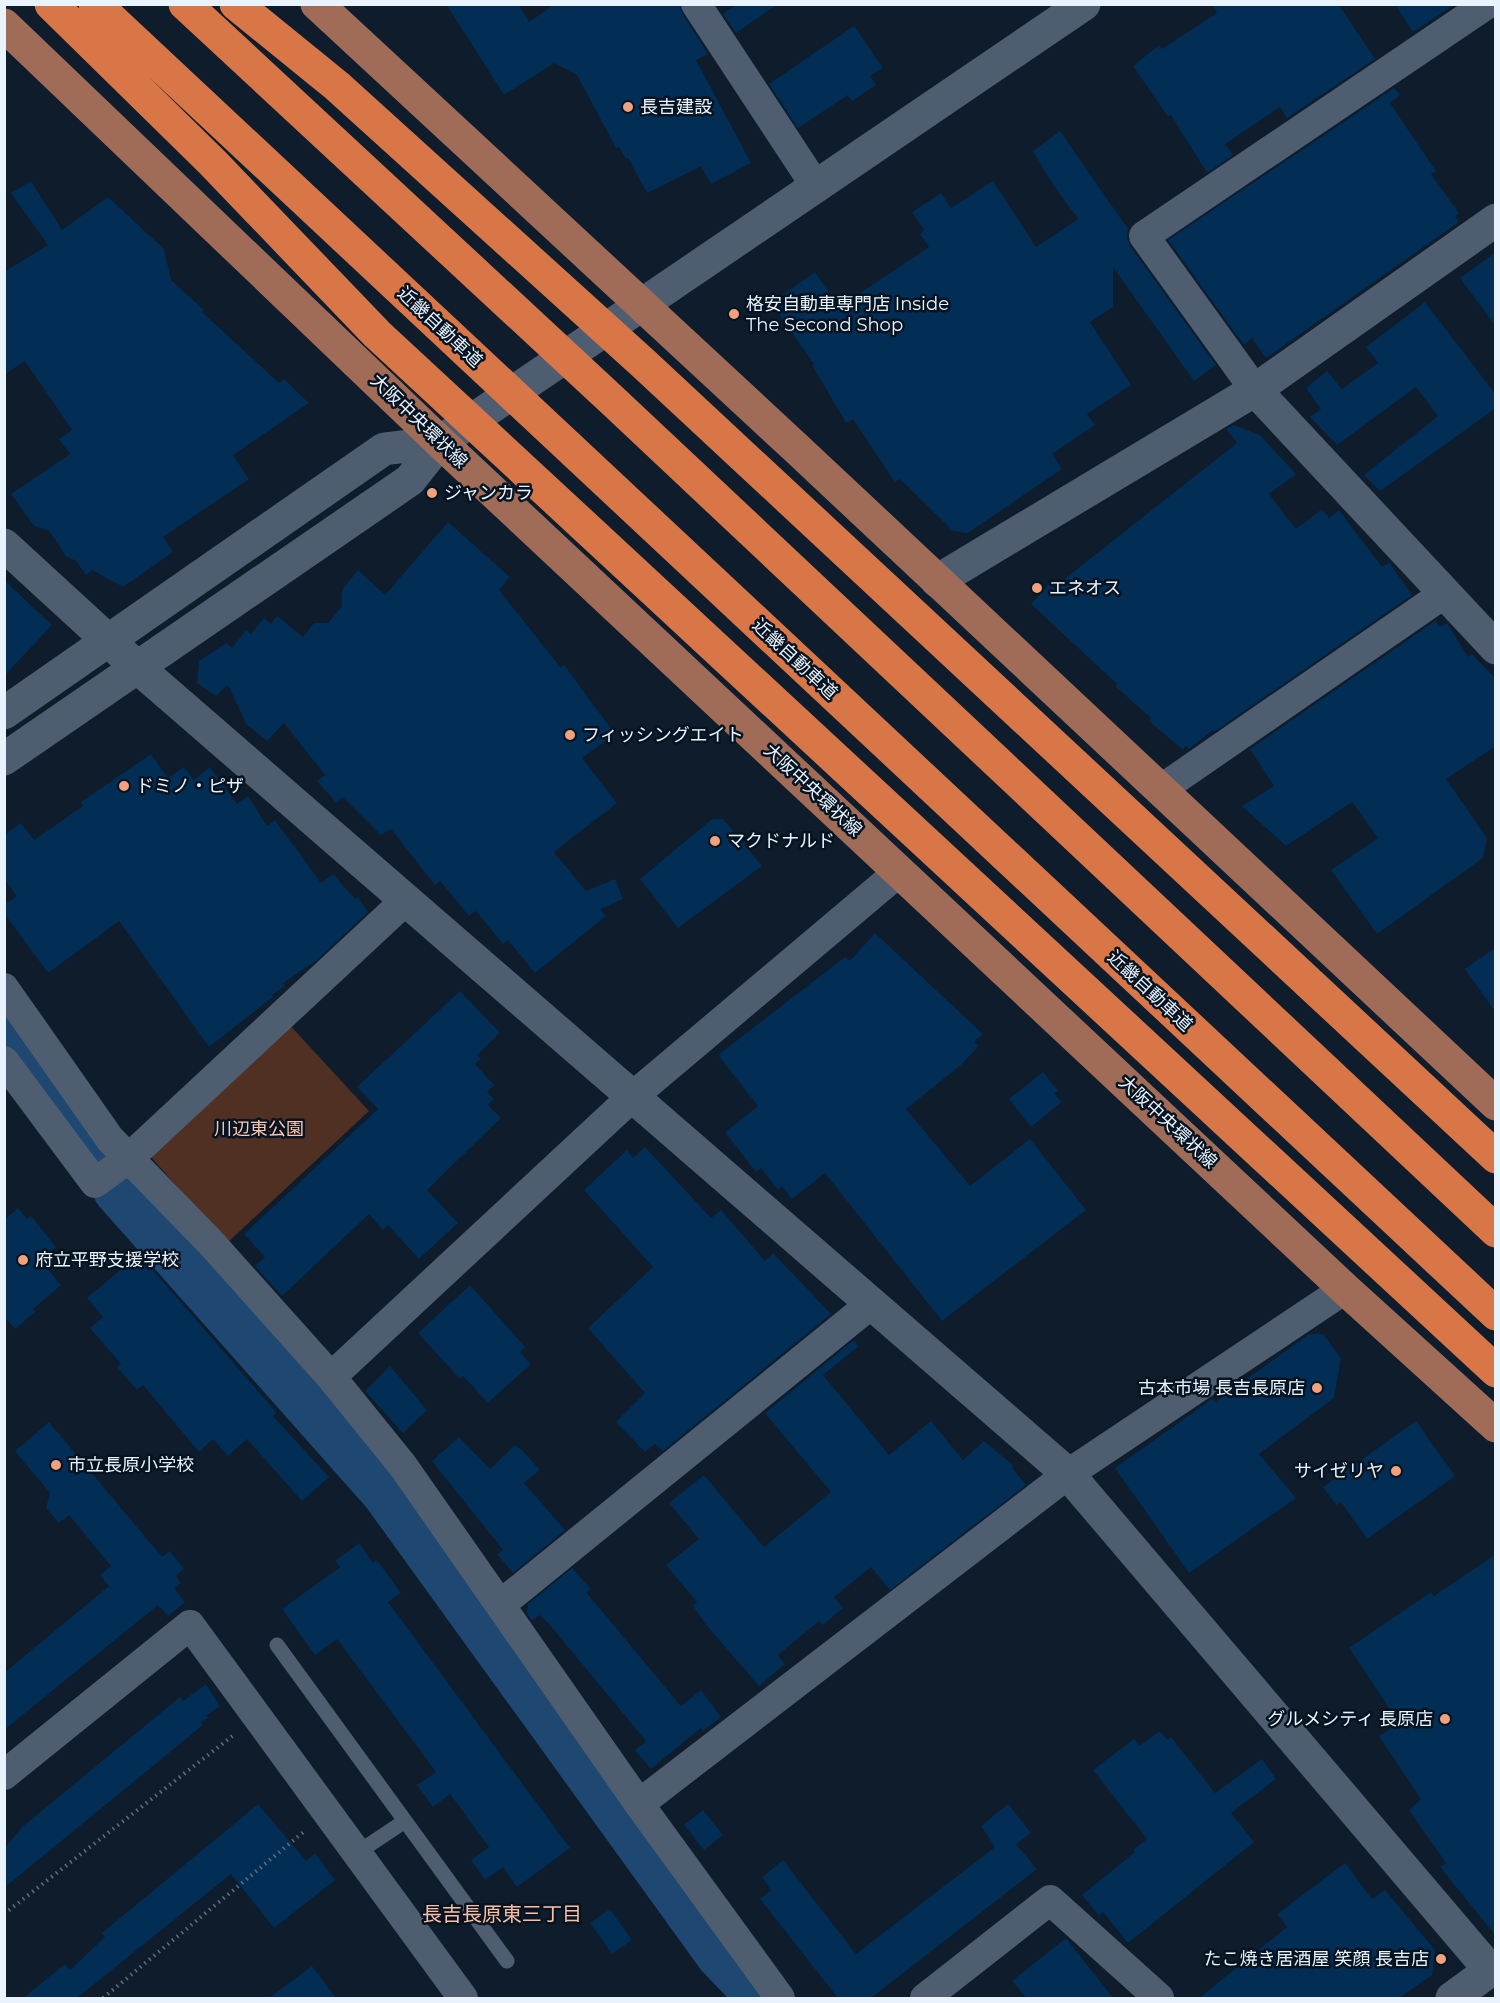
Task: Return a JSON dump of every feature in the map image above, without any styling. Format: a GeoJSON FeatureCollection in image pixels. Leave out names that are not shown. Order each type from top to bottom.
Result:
{"type":"FeatureCollection","features":[{"type":"Feature","properties":{"kind":"highway"},"geometry":{"type":"LineString","coordinates":[[51,4],[213,163],[377,334],[1496,1371]]}},
{"type":"Feature","properties":{"kind":"highway","name":"近畿自動車道"},"geometry":{"type":"LineString","coordinates":[[95,4],[1496,1314]]}},
{"type":"Feature","properties":{"kind":"highway"},"geometry":{"type":"LineString","coordinates":[[186,4],[622,409],[1496,1231]]}},
{"type":"Feature","properties":{"kind":"highway"},"geometry":{"type":"LineString","coordinates":[[236,4],[337,86],[644,364],[1496,1158]]}},
{"type":"Feature","properties":{"kind":"main road"},"geometry":{"type":"LineString","coordinates":[[317,4],[1160,790],[1491,1091]]}},
{"type":"Feature","properties":{"kind":"main road","name":"大阪中央環状線"},"geometry":{"type":"LineString","coordinates":[[4,25],[440,442],[1345,1289],[1496,1426]]}},
{"type":"Feature","properties":{"kind":"main road"},"geometry":{"type":"LineString","coordinates":[[4,57],[80,96]]}},
{"type":"Feature","properties":{"kind":"street"},"geometry":{"type":"LineString","coordinates":[[696,4],[815,185]]}},
{"type":"Feature","properties":{"kind":"street"},"geometry":{"type":"LineString","coordinates":[[1487,4],[1144,236],[1255,390],[1496,648]]}},
{"type":"Feature","properties":{"kind":"street"},"geometry":{"type":"LineString","coordinates":[[4,759],[410,480],[440,442],[815,185],[1066,9]]}},
{"type":"Feature","properties":{"kind":"street"},"geometry":{"type":"LineString","coordinates":[[937,581],[1255,390],[1496,220]]}},
{"type":"Feature","properties":{"kind":"street"},"geometry":{"type":"LineString","coordinates":[[4,712],[384,450],[440,442]]}},
{"type":"Feature","properties":{"kind":"street"},"geometry":{"type":"LineString","coordinates":[[4,545],[137,667],[1068,1474],[1493,1968],[1452,1998]]}},
{"type":"Feature","properties":{"kind":"street"},"geometry":{"type":"LineString","coordinates":[[1160,790],[1445,593]]}},
{"type":"Feature","properties":{"kind":"street"},"geometry":{"type":"LineString","coordinates":[[331,1377],[632,1097],[900,871]]}},
{"type":"Feature","properties":{"kind":"street"},"geometry":{"type":"LineString","coordinates":[[4,1061],[95,1183],[129,1158],[406,900]]}},
{"type":"Feature","properties":{"kind":"street"},"geometry":{"type":"LineString","coordinates":[[4,988],[110,1139],[212,1244],[331,1377],[403,1466],[639,1804],[780,1998]]}},
{"type":"Feature","properties":{"kind":"street"},"geometry":{"type":"LineString","coordinates":[[639,1804],[1068,1474],[1345,1289]]}},
{"type":"Feature","properties":{"kind":"street"},"geometry":{"type":"LineString","coordinates":[[500,1605],[871,1304]]}},
{"type":"Feature","properties":{"kind":"street"},"geometry":{"type":"LineString","coordinates":[[4,1775],[190,1626],[463,1998]]}},
{"type":"Feature","properties":{"kind":"street"},"geometry":{"type":"LineString","coordinates":[[925,1998],[1050,1900],[1159,1998]]}},
{"type":"Feature","properties":{"kind":"lane"},"geometry":{"type":"LineString","coordinates":[[277,1645],[507,1961]]}},
{"type":"Feature","properties":{"kind":"lane"},"geometry":{"type":"LineString","coordinates":[[357,1853],[405,1821]]}},
{"type":"Feature","properties":{"kind":"path"},"geometry":{"type":"LineString","coordinates":[[4,1914],[257,1717]]}},
{"type":"Feature","properties":{"kind":"path"},"geometry":{"type":"LineString","coordinates":[[103,1998],[327,1813]]}},
{"type":"Feature","properties":{"kind":"green space","name":"川辺東公園"},"geometry":{"type":"Polygon","coordinates":[[[286,1021],[369,1111],[227,1243],[151,1157],[286,1021]]]}},
{"type":"Feature","properties":{"kind":"building"},"geometry":{"type":"Polygon","coordinates":[[[446,4],[518,4],[529,22],[555,4],[679,4],[682,13],[708,54],[696,60],[751,163],[711,184],[701,166],[647,193],[628,158],[626,159],[619,147],[616,148],[577,75],[554,63],[504,95],[446,4]]]}},
{"type":"Feature","properties":{"kind":"building"},"geometry":{"type":"Polygon","coordinates":[[[737,4],[778,4],[736,33],[723,14],[737,4]]]}},
{"type":"Feature","properties":{"kind":"building"},"geometry":{"type":"Polygon","coordinates":[[[1212,4],[1338,4],[1375,59],[1287,118],[1280,107],[1225,144],[1233,155],[1207,173],[1171,115],[1168,117],[1133,66],[1159,45],[1162,49],[1217,13],[1212,4]]]}},
{"type":"Feature","properties":{"kind":"building"},"geometry":{"type":"Polygon","coordinates":[[[1395,4],[1455,4],[1413,32],[1395,4]]]}},
{"type":"Feature","properties":{"kind":"building"},"geometry":{"type":"Polygon","coordinates":[[[854,26],[883,68],[870,76],[876,85],[852,101],[848,95],[798,128],[769,84],[854,26]]]}},
{"type":"Feature","properties":{"kind":"building"},"geometry":{"type":"Polygon","coordinates":[[[1394,88],[1400,95],[1390,103],[1436,171],[1431,174],[1459,213],[1455,216],[1459,222],[1266,358],[1252,338],[1244,345],[1168,240],[1394,88]]]}},
{"type":"Feature","properties":{"kind":"building"},"geometry":{"type":"Polygon","coordinates":[[[1060,131],[1128,229],[1127,238],[1130,246],[1216,365],[1194,381],[1113,267],[1113,307],[1090,322],[1131,385],[1087,414],[1095,425],[1052,454],[1062,469],[968,533],[953,531],[900,479],[895,482],[853,419],[846,423],[812,365],[814,364],[771,303],[815,272],[839,307],[929,247],[920,234],[924,230],[912,212],[941,193],[951,208],[993,181],[1036,247],[1078,219],[1050,180],[1033,151],[1060,131]]]}},
{"type":"Feature","properties":{"kind":"building"},"geometry":{"type":"Polygon","coordinates":[[[31,181],[62,230],[108,197],[164,249],[171,280],[204,310],[202,312],[279,383],[284,379],[309,403],[233,455],[249,479],[163,537],[173,552],[123,587],[92,570],[86,575],[76,561],[66,556],[49,531],[34,526],[11,494],[70,454],[59,439],[72,430],[25,361],[4,375],[4,272],[48,245],[11,193],[31,181]]]}},
{"type":"Feature","properties":{"kind":"building"},"geometry":{"type":"Polygon","coordinates":[[[1496,252],[1496,327],[1460,278],[1496,252]]]}},
{"type":"Feature","properties":{"kind":"building"},"geometry":{"type":"Polygon","coordinates":[[[1425,302],[1496,395],[1496,408],[1380,491],[1364,475],[1438,416],[1416,387],[1337,445],[1310,417],[1321,409],[1306,388],[1327,371],[1342,389],[1378,363],[1366,347],[1425,302]]]}},
{"type":"Feature","properties":{"kind":"building"},"geometry":{"type":"Polygon","coordinates":[[[1234,425],[1260,435],[1296,474],[1269,494],[1296,529],[1322,509],[1329,518],[1339,510],[1382,567],[1389,562],[1412,595],[1214,732],[1213,730],[1189,749],[1186,746],[1183,750],[1149,721],[1151,718],[1115,686],[1117,684],[1031,604],[1049,584],[1053,588],[1237,443],[1226,429],[1234,425]]]}},
{"type":"Feature","properties":{"kind":"building"},"geometry":{"type":"Polygon","coordinates":[[[448,522],[510,577],[499,590],[561,668],[564,665],[615,734],[582,758],[617,803],[554,852],[586,891],[615,879],[623,899],[600,909],[606,916],[535,973],[508,940],[503,944],[476,911],[469,916],[440,881],[435,885],[391,829],[381,835],[343,797],[336,803],[317,781],[325,775],[284,723],[267,741],[246,724],[228,685],[216,696],[197,683],[199,661],[226,643],[232,648],[246,630],[251,634],[264,618],[271,624],[277,616],[303,637],[314,623],[328,623],[342,606],[342,590],[358,570],[385,595],[448,522]]]}},
{"type":"Feature","properties":{"kind":"building"},"geometry":{"type":"Polygon","coordinates":[[[4,580],[52,625],[4,676],[4,580]]]}},
{"type":"Feature","properties":{"kind":"building"},"geometry":{"type":"Polygon","coordinates":[[[1435,621],[1441,627],[1447,623],[1468,657],[1472,654],[1496,679],[1496,746],[1446,779],[1487,838],[1483,858],[1377,934],[1331,870],[1378,838],[1352,802],[1286,846],[1242,806],[1274,786],[1250,749],[1435,621]]]}},
{"type":"Feature","properties":{"kind":"building"},"geometry":{"type":"Polygon","coordinates":[[[151,754],[168,778],[184,767],[194,780],[210,767],[237,804],[248,796],[267,826],[275,820],[321,883],[333,874],[355,899],[358,897],[368,912],[317,960],[283,983],[285,986],[272,995],[273,997],[209,1047],[119,921],[48,973],[4,913],[4,905],[17,896],[4,879],[4,835],[21,823],[34,840],[83,806],[81,802],[151,754]]]}},
{"type":"Feature","properties":{"kind":"building"},"geometry":{"type":"Polygon","coordinates":[[[712,819],[723,819],[762,866],[678,928],[640,879],[712,819]]]}},
{"type":"Feature","properties":{"kind":"building"},"geometry":{"type":"Polygon","coordinates":[[[875,933],[983,1034],[974,1042],[979,1046],[961,1065],[906,1109],[970,1186],[1030,1139],[1086,1210],[942,1321],[825,1173],[792,1199],[782,1186],[778,1190],[761,1168],[756,1172],[725,1132],[758,1106],[718,1055],[845,957],[850,961],[875,933]]]}},
{"type":"Feature","properties":{"kind":"building"},"geometry":{"type":"Polygon","coordinates":[[[1496,947],[1496,1013],[1465,969],[1496,947]]]}},
{"type":"Feature","properties":{"kind":"building"},"geometry":{"type":"Polygon","coordinates":[[[460,991],[500,1033],[477,1055],[481,1059],[475,1064],[494,1085],[487,1092],[494,1099],[488,1105],[501,1118],[427,1190],[458,1223],[419,1259],[388,1225],[383,1230],[369,1214],[282,1296],[255,1266],[265,1257],[244,1234],[378,1109],[357,1087],[460,991]]]}},
{"type":"Feature","properties":{"kind":"building"},"geometry":{"type":"Polygon","coordinates":[[[1043,1072],[1058,1091],[1054,1093],[1062,1102],[1031,1127],[1009,1099],[1043,1072]]]}},
{"type":"Feature","properties":{"kind":"building"},"geometry":{"type":"Polygon","coordinates":[[[645,1147],[711,1218],[721,1210],[765,1261],[773,1253],[831,1314],[663,1451],[655,1444],[645,1452],[616,1422],[645,1393],[588,1328],[653,1267],[584,1190],[627,1150],[633,1158],[645,1147]]]}},
{"type":"Feature","properties":{"kind":"building","name":"府立平野支援学校"},"geometry":{"type":"Polygon","coordinates":[[[18,1208],[27,1219],[31,1216],[56,1247],[40,1260],[61,1285],[33,1309],[36,1311],[15,1329],[4,1317],[4,1220],[18,1208]]]}},
{"type":"Feature","properties":{"kind":"building"},"geometry":{"type":"Polygon","coordinates":[[[139,1254],[277,1413],[273,1416],[329,1477],[302,1501],[247,1439],[228,1456],[213,1439],[199,1452],[143,1385],[137,1390],[117,1367],[121,1364],[90,1328],[103,1317],[87,1298],[139,1254]]]}},
{"type":"Feature","properties":{"kind":"building"},"geometry":{"type":"Polygon","coordinates":[[[470,1285],[525,1347],[520,1352],[531,1364],[488,1403],[463,1376],[460,1379],[418,1333],[470,1285]]]}},
{"type":"Feature","properties":{"kind":"building"},"geometry":{"type":"Polygon","coordinates":[[[1309,1334],[1323,1334],[1341,1358],[1334,1398],[1259,1454],[1296,1498],[1189,1573],[1115,1468],[1212,1399],[1215,1402],[1309,1334]]]}},
{"type":"Feature","properties":{"kind":"building"},"geometry":{"type":"Polygon","coordinates":[[[854,1340],[859,1346],[823,1375],[889,1455],[931,1421],[963,1460],[984,1441],[1014,1466],[1012,1468],[1026,1485],[890,1590],[871,1567],[834,1597],[843,1608],[823,1625],[819,1621],[778,1655],[785,1664],[759,1686],[707,1626],[693,1606],[697,1602],[666,1565],[699,1539],[669,1503],[704,1475],[764,1547],[831,1492],[765,1413],[854,1340]]]}},
{"type":"Feature","properties":{"kind":"building"},"geometry":{"type":"Polygon","coordinates":[[[390,1366],[427,1410],[403,1433],[365,1391],[390,1366]]]}},
{"type":"Feature","properties":{"kind":"building"},"geometry":{"type":"Polygon","coordinates":[[[1416,1421],[1455,1476],[1367,1539],[1341,1502],[1336,1505],[1323,1487],[1416,1421]]]}},
{"type":"Feature","properties":{"kind":"building"},"geometry":{"type":"Polygon","coordinates":[[[49,1422],[162,1557],[170,1551],[184,1569],[176,1576],[181,1583],[174,1588],[185,1602],[168,1616],[158,1605],[4,1730],[4,1673],[109,1586],[100,1575],[111,1566],[69,1515],[59,1523],[46,1508],[50,1493],[15,1451],[49,1422]]]}},
{"type":"Feature","properties":{"kind":"building"},"geometry":{"type":"Polygon","coordinates":[[[459,1437],[490,1469],[515,1445],[522,1450],[540,1470],[524,1483],[565,1530],[513,1573],[497,1554],[503,1550],[432,1461],[459,1437]]]}},
{"type":"Feature","properties":{"kind":"building"},"geometry":{"type":"Polygon","coordinates":[[[359,1543],[373,1563],[377,1560],[401,1593],[388,1602],[570,1848],[517,1887],[503,1867],[485,1880],[471,1860],[489,1847],[450,1794],[433,1807],[417,1785],[436,1772],[337,1639],[315,1655],[282,1609],[340,1567],[335,1561],[359,1543]]]}},
{"type":"Feature","properties":{"kind":"building"},"geometry":{"type":"Polygon","coordinates":[[[1496,1554],[1496,1936],[1440,1867],[1446,1863],[1409,1810],[1421,1799],[1379,1736],[1399,1723],[1349,1648],[1431,1592],[1434,1596],[1496,1554]]]}},
{"type":"Feature","properties":{"kind":"building"},"geometry":{"type":"Polygon","coordinates":[[[572,1568],[591,1589],[586,1592],[681,1706],[701,1690],[721,1717],[703,1731],[701,1728],[651,1769],[635,1750],[646,1741],[549,1624],[540,1615],[532,1621],[527,1613],[528,1604],[572,1568]]]}},
{"type":"Feature","properties":{"kind":"building"},"geometry":{"type":"Polygon","coordinates":[[[206,1684],[220,1706],[206,1716],[208,1718],[201,1722],[203,1725],[4,1888],[4,1849],[22,1827],[180,1697],[183,1701],[206,1684]]]}},
{"type":"Feature","properties":{"kind":"building"},"geometry":{"type":"Polygon","coordinates":[[[1160,1731],[1167,1740],[1171,1737],[1215,1793],[1262,1759],[1276,1779],[1231,1813],[1254,1842],[1128,1943],[1103,1912],[1099,1916],[1082,1895],[1135,1852],[1133,1850],[1147,1839],[1093,1770],[1134,1739],[1139,1746],[1160,1731]]]}},
{"type":"Feature","properties":{"kind":"building"},"geometry":{"type":"Polygon","coordinates":[[[258,1804],[306,1861],[315,1853],[335,1880],[274,1928],[231,1874],[77,1998],[23,1998],[65,1964],[70,1970],[105,1937],[102,1933],[258,1804]]]}},
{"type":"Feature","properties":{"kind":"building"},"geometry":{"type":"Polygon","coordinates":[[[1008,1804],[1031,1833],[1016,1844],[1037,1869],[871,1998],[838,1998],[760,1899],[771,1890],[762,1877],[783,1860],[856,1954],[995,1847],[981,1826],[1008,1804]]]}},
{"type":"Feature","properties":{"kind":"building"},"geometry":{"type":"Polygon","coordinates":[[[703,1810],[723,1835],[704,1850],[684,1825],[703,1810]]]}},
{"type":"Feature","properties":{"kind":"building"},"geometry":{"type":"Polygon","coordinates":[[[1345,1863],[1372,1899],[1385,1890],[1435,1950],[1432,1975],[1399,1998],[1199,1998],[1287,1927],[1277,1914],[1345,1863]]]}},
{"type":"Feature","properties":{"kind":"building"},"geometry":{"type":"Polygon","coordinates":[[[610,1909],[632,1940],[612,1954],[590,1923],[610,1909]]]}},
{"type":"Feature","properties":{"kind":"building"},"geometry":{"type":"Polygon","coordinates":[[[1066,1938],[1113,1998],[1026,1998],[1012,1981],[1066,1938]]]}},
{"type":"Feature","properties":{"kind":"building"},"geometry":{"type":"Polygon","coordinates":[[[312,1966],[336,1998],[269,1998],[312,1966]]]}},
{"type":"Feature","properties":{"kind":"waterway"},"geometry":{"type":"LineString","coordinates":[[4,1025],[94,1155]]}},
{"type":"Feature","properties":{"kind":"waterway"},"geometry":{"type":"LineString","coordinates":[[118,1189],[386,1491],[721,1954],[746,1980],[758,1998]]}},
{"type":"Feature","properties":{"kind":"place","name":"長吉建設"},"geometry":{"type":"Point","coordinates":[628,107]}},
{"type":"Feature","properties":{"kind":"place","name":"格安自動車専門店 Inside The Second Shop"},"geometry":{"type":"Point","coordinates":[734,314]}},
{"type":"Feature","properties":{"kind":"place","name":"ジャンカラ"},"geometry":{"type":"Point","coordinates":[432,493]}},
{"type":"Feature","properties":{"kind":"place","name":"エネオス"},"geometry":{"type":"Point","coordinates":[1037,588]}},
{"type":"Feature","properties":{"kind":"place","name":"フィッシングエイト"},"geometry":{"type":"Point","coordinates":[570,735]}},
{"type":"Feature","properties":{"kind":"place","name":"ドミノ・ピザ"},"geometry":{"type":"Point","coordinates":[124,786]}},
{"type":"Feature","properties":{"kind":"place","name":"マクドナルド"},"geometry":{"type":"Point","coordinates":[715,841]}},
{"type":"Feature","properties":{"kind":"place","name":"府立平野支援学校"},"geometry":{"type":"Point","coordinates":[23,1260]}},
{"type":"Feature","properties":{"kind":"place","name":"古本市場 長吉長原店"},"geometry":{"type":"Point","coordinates":[1317,1388]}},
{"type":"Feature","properties":{"kind":"place","name":"市立長原小学校"},"geometry":{"type":"Point","coordinates":[56,1465]}},
{"type":"Feature","properties":{"kind":"place","name":"サイゼリヤ"},"geometry":{"type":"Point","coordinates":[1396,1471]}},
{"type":"Feature","properties":{"kind":"place","name":"グルメシティ 長原店"},"geometry":{"type":"Point","coordinates":[1445,1719]}},
{"type":"Feature","properties":{"kind":"place","name":"たこ焼き居酒屋 笑顔 長吉店"},"geometry":{"type":"Point","coordinates":[1441,1959]}},
{"type":"Feature","properties":{"kind":"district","name":"長吉長原東三丁目"},"geometry":{"type":"Point","coordinates":[502,1914]}}]}
